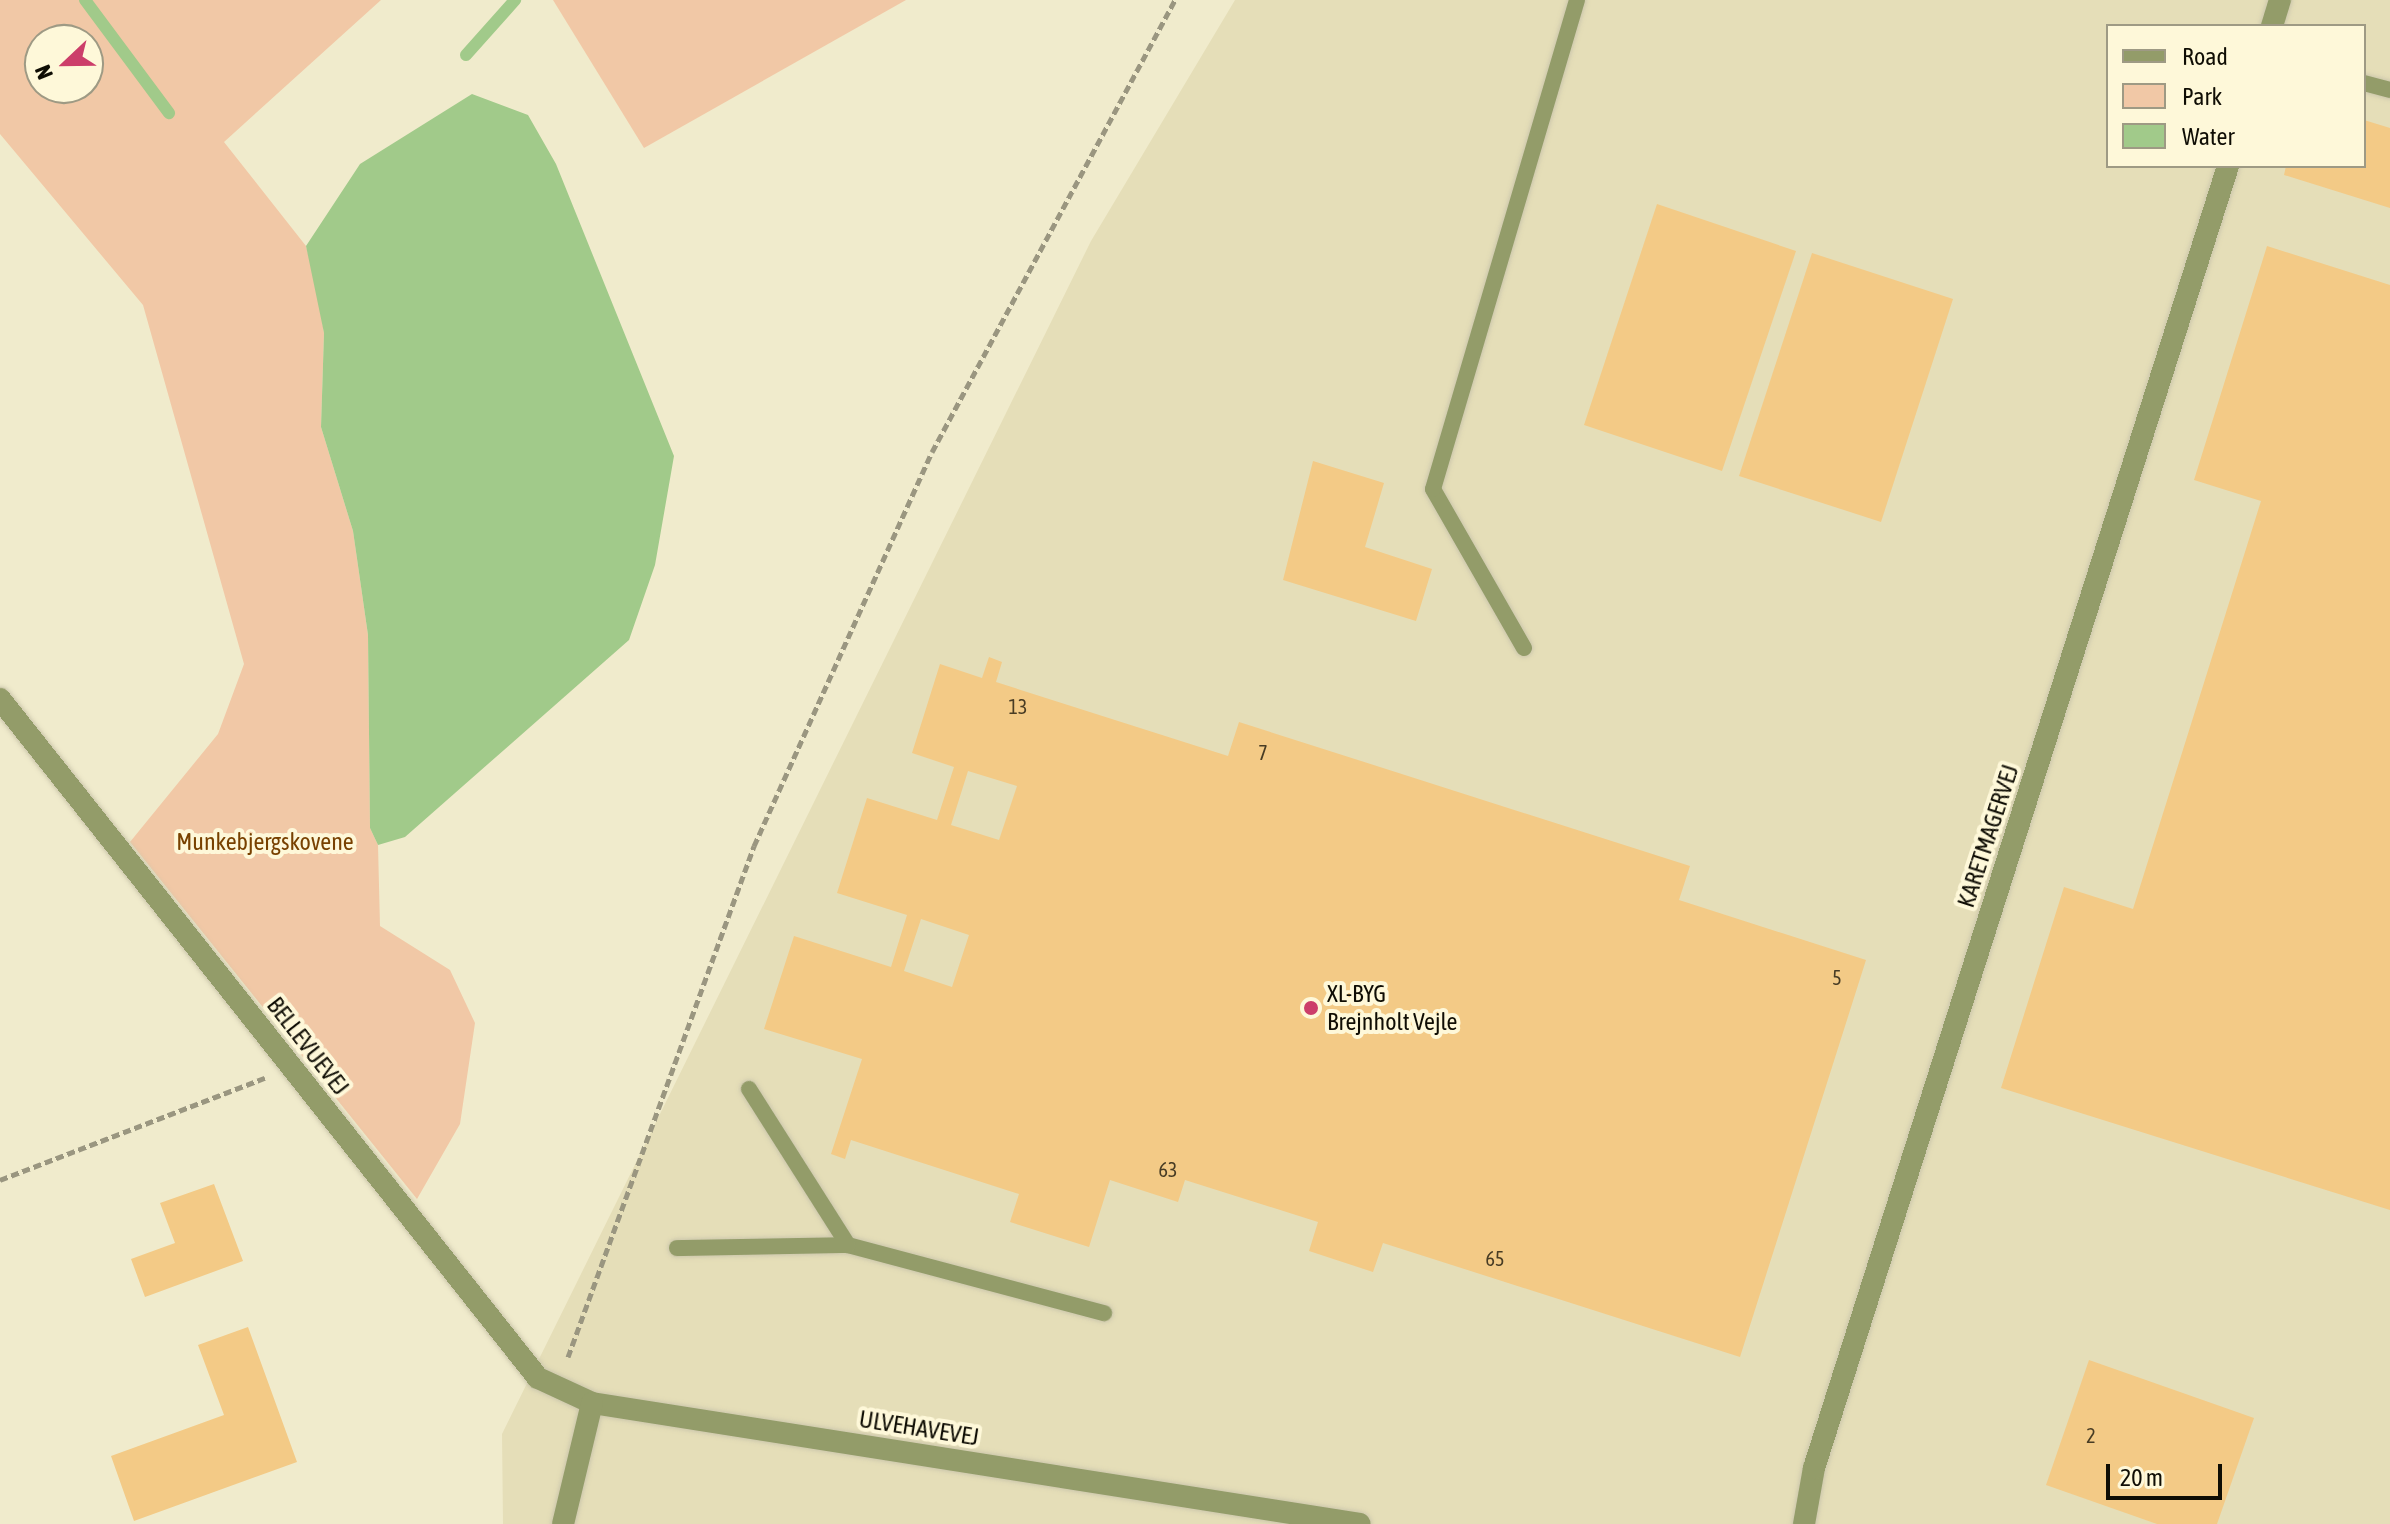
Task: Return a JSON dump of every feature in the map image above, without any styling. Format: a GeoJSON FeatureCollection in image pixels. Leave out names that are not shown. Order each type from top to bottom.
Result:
{"type":"FeatureCollection","features":[{"type":"Feature","properties":{"kind":"street"},"geometry":{"type":"LineString","coordinates":[[2273,24],[2280,0]]}},
{"type":"Feature","properties":{"kind":"street","name":"KARETMAGERVEJ"},"geometry":{"type":"LineString","coordinates":[[1804,1524],[1819,1453],[2227,168]]}},
{"type":"Feature","properties":{"kind":"street","name":"BELLEVUEVEJ"},"geometry":{"type":"LineString","coordinates":[[0,699],[538,1378],[592,1403]]}},
{"type":"Feature","properties":{"kind":"street"},"geometry":{"type":"LineString","coordinates":[[563,1524],[592,1403]]}},
{"type":"Feature","properties":{"kind":"street","name":"ULVEHAVEVEJ"},"geometry":{"type":"LineString","coordinates":[[592,1403],[1360,1524]]}},
{"type":"Feature","properties":{"kind":"lane"},"geometry":{"type":"LineString","coordinates":[[1524,648],[1433,489],[1577,0]]}},
{"type":"Feature","properties":{"kind":"lane"},"geometry":{"type":"LineString","coordinates":[[2366,84],[2390,90]]}},
{"type":"Feature","properties":{"kind":"lane"},"geometry":{"type":"LineString","coordinates":[[749,1089],[848,1245]]}},
{"type":"Feature","properties":{"kind":"lane"},"geometry":{"type":"LineString","coordinates":[[677,1248],[848,1245],[1104,1313]]}},
{"type":"Feature","properties":{"kind":"path"},"geometry":{"type":"LineString","coordinates":[[592,1403],[566,1352],[754,846],[932,452],[1175,0]]}},
{"type":"Feature","properties":{"kind":"path"},"geometry":{"type":"LineString","coordinates":[[0,1180],[292,1067]]}},
{"type":"Feature","properties":{"kind":"shaded area"},"geometry":{"type":"Polygon","coordinates":[[[1235,0],[2390,0],[2390,1524],[503,1524],[502,1434],[1091,241],[1235,0]]]}},
{"type":"Feature","properties":{"kind":"green space","name":"Munkebjergskovene"},"geometry":{"type":"Polygon","coordinates":[[[0,0],[381,0],[224,142],[306,246],[317,288],[324,333],[321,427],[353,531],[368,635],[370,828],[378,845],[380,926],[450,970],[475,1023],[460,1124],[417,1199],[130,842],[218,734],[244,664],[143,305],[0,134],[0,0]]]}},
{"type":"Feature","properties":{"kind":"green space"},"geometry":{"type":"Polygon","coordinates":[[[553,0],[906,0],[644,148],[553,0]]]}},
{"type":"Feature","properties":{"kind":"water"},"geometry":{"type":"Polygon","coordinates":[[[472,94],[528,115],[556,164],[674,456],[655,565],[629,640],[405,837],[378,845],[370,828],[368,635],[353,531],[321,427],[324,333],[306,246],[360,164],[472,94]]]}},
{"type":"Feature","properties":{"kind":"building"},"geometry":{"type":"Polygon","coordinates":[[[2366,121],[2390,128],[2390,208],[2284,175],[2286,168],[2366,168],[2366,121]]]}},
{"type":"Feature","properties":{"kind":"building"},"geometry":{"type":"Polygon","coordinates":[[[1657,204],[1796,251],[1722,471],[1584,425],[1657,204]]]}},
{"type":"Feature","properties":{"kind":"building"},"geometry":{"type":"Polygon","coordinates":[[[2267,246],[2390,285],[2390,1210],[2001,1088],[2064,887],[2133,909],[2261,501],[2194,480],[2267,246]]]}},
{"type":"Feature","properties":{"kind":"building"},"geometry":{"type":"Polygon","coordinates":[[[1812,253],[1953,299],[1881,522],[1739,476],[1812,253]]]}},
{"type":"Feature","properties":{"kind":"building"},"geometry":{"type":"Polygon","coordinates":[[[1313,461],[1384,483],[1365,547],[1432,569],[1416,621],[1283,580],[1313,461]]]}},
{"type":"Feature","properties":{"kind":"building","name":"XL-BYG Brejnholt Vejle"},"geometry":{"type":"Polygon","coordinates":[[[989,657],[1002,662],[996,682],[1228,756],[1239,722],[1690,866],[1679,900],[1866,960],[1740,1357],[1383,1243],[1373,1272],[1309,1251],[1318,1222],[1185,1180],[1178,1202],[1110,1180],[1089,1247],[1010,1222],[1019,1194],[851,1140],[845,1159],[831,1154],[862,1059],[764,1029],[794,936],[891,967],[907,915],[837,893],[867,798],[937,820],[954,767],[912,753],[940,664],[982,678],[989,657]],[[968,771],[951,825],[999,840],[1017,786],[968,771]],[[921,919],[904,971],[952,987],[969,935],[921,919]]]}},
{"type":"Feature","properties":{"kind":"building"},"geometry":{"type":"Polygon","coordinates":[[[214,1184],[243,1261],[145,1297],[131,1259],[175,1243],[160,1203],[214,1184]]]}},
{"type":"Feature","properties":{"kind":"building"},"geometry":{"type":"Polygon","coordinates":[[[248,1327],[297,1462],[134,1521],[111,1456],[224,1415],[198,1345],[248,1327]]]}},
{"type":"Feature","properties":{"kind":"building"},"geometry":{"type":"Polygon","coordinates":[[[2089,1360],[2254,1418],[2217,1524],[2157,1524],[2046,1485],[2089,1360]]]}},
{"type":"Feature","properties":{"kind":"waterway"},"geometry":{"type":"LineString","coordinates":[[85,0],[169,113]]}},
{"type":"Feature","properties":{"kind":"waterway"},"geometry":{"type":"LineString","coordinates":[[466,55],[515,0]]}},
{"type":"Feature","properties":{"kind":"place","name":"XL-BYG Brejnholt Vejle"},"geometry":{"type":"Point","coordinates":[1311,1008]}}]}
